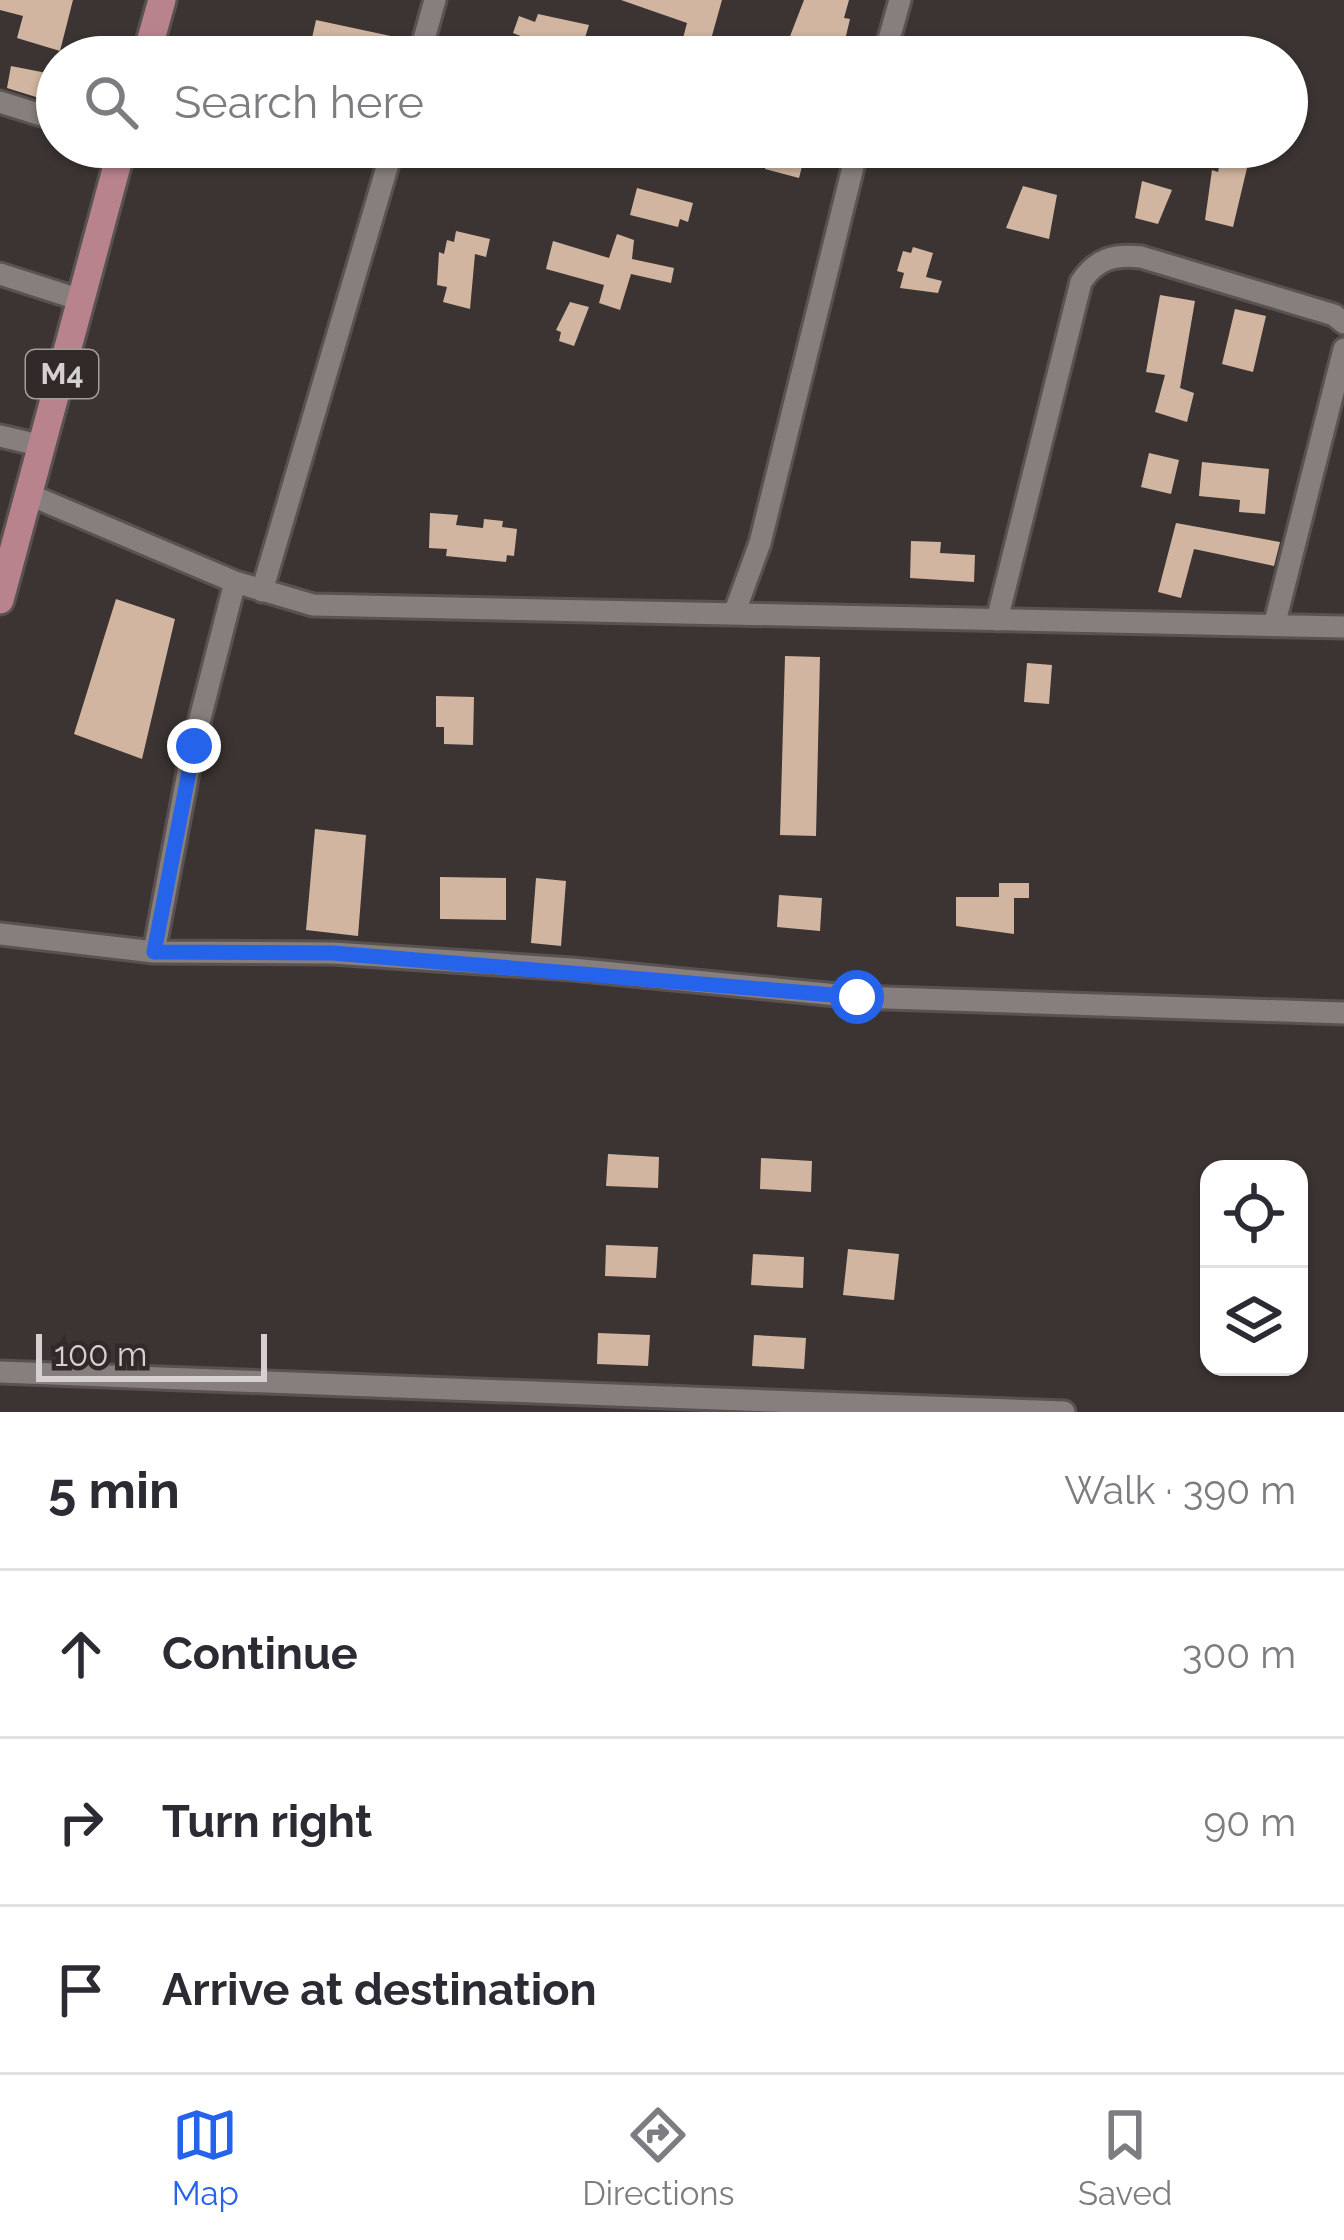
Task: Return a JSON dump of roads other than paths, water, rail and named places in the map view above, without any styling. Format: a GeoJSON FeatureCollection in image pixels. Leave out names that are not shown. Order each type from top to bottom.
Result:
{"type":"FeatureCollection","features":[{"type":"Feature","properties":{"kind":"main road"},"geometry":{"type":"LineString","coordinates":[[152,36],[162,0]]}},
{"type":"Feature","properties":{"kind":"main road","name":"M4"},"geometry":{"type":"LineString","coordinates":[[0,600],[116,168]]}},
{"type":"Feature","properties":{"kind":"street"},"geometry":{"type":"LineString","coordinates":[[425,36],[435,0]]}},
{"type":"Feature","properties":{"kind":"street"},"geometry":{"type":"LineString","coordinates":[[890,36],[900,0]]}},
{"type":"Feature","properties":{"kind":"street"},"geometry":{"type":"LineString","coordinates":[[0,102],[36,113]]}},
{"type":"Feature","properties":{"kind":"street"},"geometry":{"type":"LineString","coordinates":[[262,591],[387,168]]}},
{"type":"Feature","properties":{"kind":"street"},"geometry":{"type":"LineString","coordinates":[[734,614],[760,543],[853,168]]}},
{"type":"Feature","properties":{"kind":"street"},"geometry":{"type":"LineString","coordinates":[[997,620],[1081,282],[1090,268],[1123,255],[1141,257],[1334,315],[1344,323]]}},
{"type":"Feature","properties":{"kind":"street"},"geometry":{"type":"LineString","coordinates":[[0,274],[81,300]]}},
{"type":"Feature","properties":{"kind":"street"},"geometry":{"type":"LineString","coordinates":[[1274,626],[1344,349]]}},
{"type":"Feature","properties":{"kind":"street"},"geometry":{"type":"LineString","coordinates":[[0,436],[43,446]]}},
{"type":"Feature","properties":{"kind":"street"},"geometry":{"type":"LineString","coordinates":[[30,495],[235,582],[313,604],[1344,627]]}},
{"type":"Feature","properties":{"kind":"street"},"geometry":{"type":"LineString","coordinates":[[154,952],[194,746],[235,582]]}},
{"type":"Feature","properties":{"kind":"street"},"geometry":{"type":"LineString","coordinates":[[0,934],[154,952],[333,953],[857,997],[1344,1013]]}},
{"type":"Feature","properties":{"kind":"street"},"geometry":{"type":"LineString","coordinates":[[0,1372],[1064,1412]]}}]}
